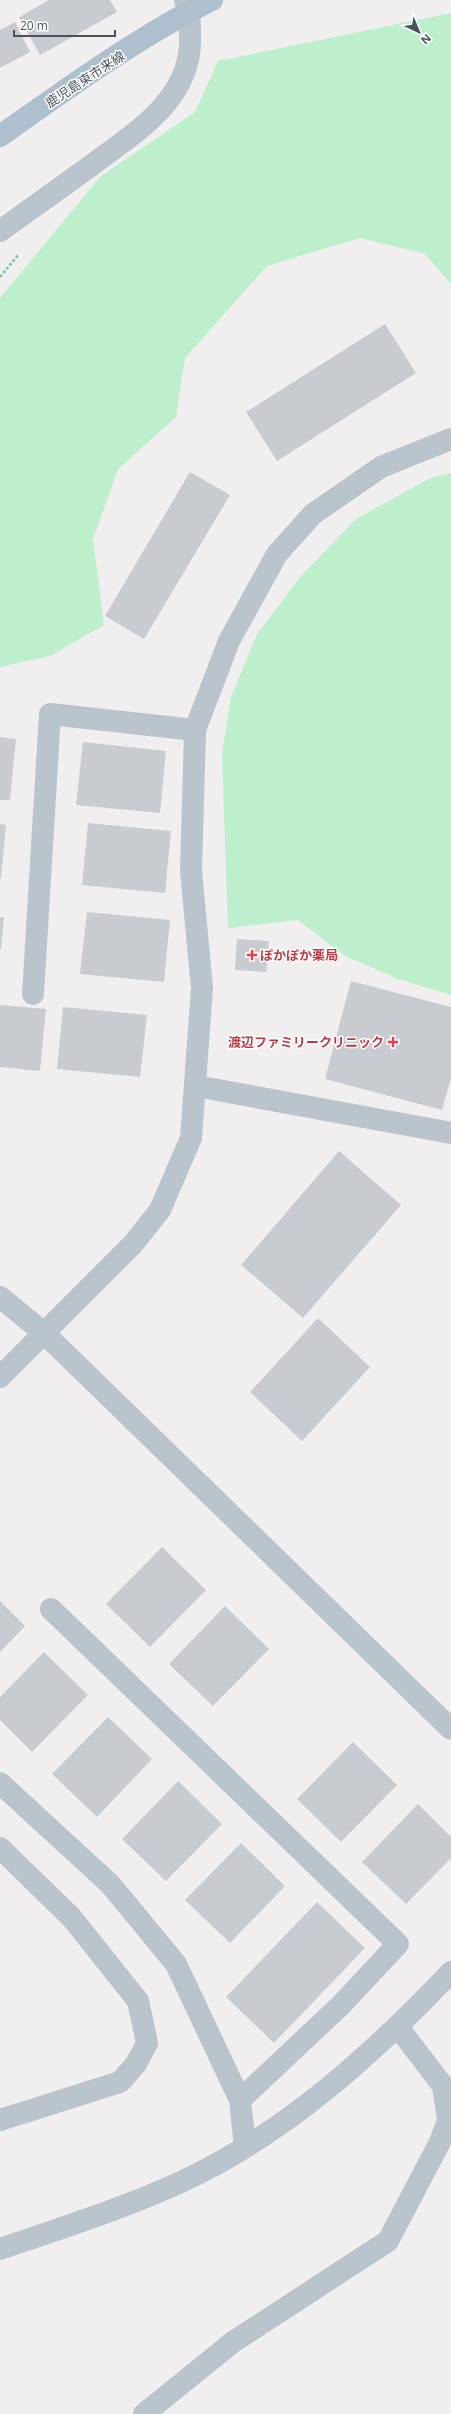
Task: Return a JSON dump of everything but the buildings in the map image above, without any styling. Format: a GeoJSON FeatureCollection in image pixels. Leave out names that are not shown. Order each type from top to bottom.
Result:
{"type":"FeatureCollection","features":[{"type":"Feature","properties":{"kind":"main road","name":"鹿児島東市来線"},"geometry":{"type":"LineString","coordinates":[[0,136],[187,6],[212,0]]}},
{"type":"Feature","properties":{"kind":"street"},"geometry":{"type":"LineString","coordinates":[[0,231],[133,136],[165,105],[182,81],[188,64],[191,46],[187,6]]}},
{"type":"Feature","properties":{"kind":"street"},"geometry":{"type":"LineString","coordinates":[[0,1377],[133,1244],[160,1210],[191,1138],[202,988],[191,871],[194,730],[229,641],[277,554],[313,514],[381,467],[451,439]]}},
{"type":"Feature","properties":{"kind":"street"},"geometry":{"type":"LineString","coordinates":[[33,994],[50,714],[194,730]]}},
{"type":"Feature","properties":{"kind":"street"},"geometry":{"type":"LineString","coordinates":[[196,1086],[451,1133]]}},
{"type":"Feature","properties":{"kind":"street"},"geometry":{"type":"LineString","coordinates":[[0,1297],[44,1333],[451,1729]]}},
{"type":"Feature","properties":{"kind":"street"},"geometry":{"type":"LineString","coordinates":[[50,1609],[398,1944],[342,2005],[240,2100]]}},
{"type":"Feature","properties":{"kind":"street"},"geometry":{"type":"LineString","coordinates":[[0,1783],[110,1884],[176,1964],[240,2100],[245,2147]]}},
{"type":"Feature","properties":{"kind":"street"},"geometry":{"type":"LineString","coordinates":[[0,1848],[72,1918],[138,2001],[147,2043],[136,2064],[120,2082],[0,2120]]}},
{"type":"Feature","properties":{"kind":"street"},"geometry":{"type":"LineString","coordinates":[[0,2249],[114,2211],[182,2182],[245,2147],[310,2102],[398,2028],[451,1972]]}},
{"type":"Feature","properties":{"kind":"street"},"geometry":{"type":"LineString","coordinates":[[144,2414],[233,2342],[388,2241],[440,2142],[448,2120],[442,2086],[398,2028]]}},
{"type":"Feature","properties":{"kind":"green space"},"geometry":{"type":"Polygon","coordinates":[[[451,13],[451,284],[425,254],[360,238],[267,266],[185,358],[176,417],[118,469],[93,539],[104,625],[50,656],[0,667],[0,298],[101,176],[195,112],[218,61],[451,13]]]}},
{"type":"Feature","properties":{"kind":"green space"},"geometry":{"type":"Polygon","coordinates":[[[451,473],[451,995],[398,979],[345,956],[298,920],[228,928],[222,754],[231,697],[257,634],[301,576],[356,519],[430,478],[451,473]]]}},
{"type":"Feature","properties":{"kind":"place","name":"ぽかぽか薬局"},"geometry":{"type":"Point","coordinates":[252,955]}},
{"type":"Feature","properties":{"kind":"place","name":"渡辺ファミリークリニック"},"geometry":{"type":"Point","coordinates":[393,1042]}}]}
